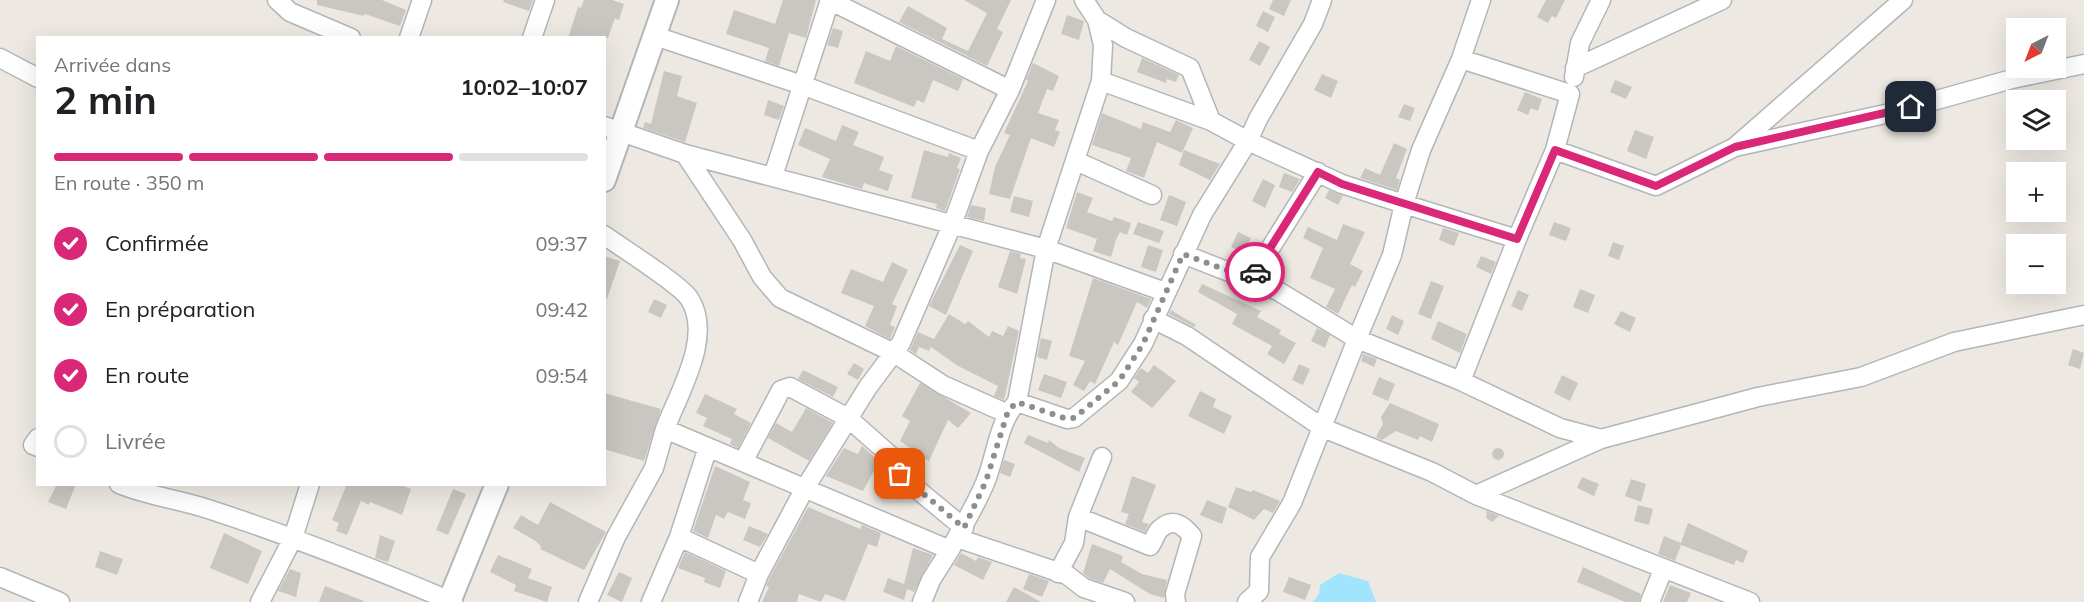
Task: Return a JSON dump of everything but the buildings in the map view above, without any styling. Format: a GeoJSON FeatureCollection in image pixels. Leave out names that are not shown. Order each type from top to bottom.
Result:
{"type":"FeatureCollection","features":[{"type":"Feature","properties":{"kind":"street"},"geometry":{"type":"LineString","coordinates":[[277,0],[290,12],[320,31],[342,36]]}},
{"type":"Feature","properties":{"kind":"street"},"geometry":{"type":"LineString","coordinates":[[410,36],[422,0]]}},
{"type":"Feature","properties":{"kind":"street"},"geometry":{"type":"LineString","coordinates":[[533,36],[545,0]]}},
{"type":"Feature","properties":{"kind":"street"},"geometry":{"type":"LineString","coordinates":[[606,170],[614,129],[655,36],[667,0]]}},
{"type":"Feature","properties":{"kind":"street"},"geometry":{"type":"LineString","coordinates":[[773,176],[830,0],[1010,90]]}},
{"type":"Feature","properties":{"kind":"street"},"geometry":{"type":"LineString","coordinates":[[748,602],[759,574],[805,488],[848,418],[901,343],[952,225],[979,151],[1010,90],[1046,0]]}},
{"type":"Feature","properties":{"kind":"street"},"geometry":{"type":"LineString","coordinates":[[922,602],[931,580],[957,538],[986,481],[1012,408],[1046,249],[1101,81],[1103,45],[1097,20],[1084,0]]}},
{"type":"Feature","properties":{"kind":"street"},"geometry":{"type":"LineString","coordinates":[[685,154],[742,240],[771,290],[780,298],[894,353],[943,385],[1012,408],[1067,419],[1074,418],[1119,381],[1143,344],[1202,215],[1248,141],[1312,24],[1322,0]]}},
{"type":"Feature","properties":{"kind":"street"},"geometry":{"type":"LineString","coordinates":[[1247,602],[1259,591],[1260,557],[1292,503],[1392,255],[1404,204],[1421,150],[1461,59],[1481,0]]}},
{"type":"Feature","properties":{"kind":"street"},"geometry":{"type":"LineString","coordinates":[[1461,381],[1555,150],[1570,94],[1580,43],[1601,0]]}},
{"type":"Feature","properties":{"kind":"street"},"geometry":{"type":"LineString","coordinates":[[1575,68],[1722,0]]}},
{"type":"Feature","properties":{"kind":"street"},"geometry":{"type":"LineString","coordinates":[[1735,147],[1903,0]]}},
{"type":"Feature","properties":{"kind":"street"},"geometry":{"type":"LineString","coordinates":[[1097,20],[1126,38],[1190,68],[1211,121]]}},
{"type":"Feature","properties":{"kind":"street"},"geometry":{"type":"LineString","coordinates":[[655,36],[802,85],[979,151]]}},
{"type":"Feature","properties":{"kind":"street"},"geometry":{"type":"LineString","coordinates":[[0,58],[36,77]]}},
{"type":"Feature","properties":{"kind":"street"},"geometry":{"type":"LineString","coordinates":[[1461,59],[1570,94]]}},
{"type":"Feature","properties":{"kind":"street"},"geometry":{"type":"LineString","coordinates":[[1555,150],[1656,186],[1735,147],[1890,113],[2012,79],[2084,64]]}},
{"type":"Feature","properties":{"kind":"street"},"geometry":{"type":"LineString","coordinates":[[1101,81],[1211,121],[1248,141],[1342,184],[1517,239]]}},
{"type":"Feature","properties":{"kind":"street"},"geometry":{"type":"LineString","coordinates":[[614,129],[685,154],[1046,249],[1165,292]]}},
{"type":"Feature","properties":{"kind":"street"},"geometry":{"type":"LineString","coordinates":[[1076,161],[1152,195]]}},
{"type":"Feature","properties":{"kind":"street"},"geometry":{"type":"LineString","coordinates":[[1251,279],[1318,172]]}},
{"type":"Feature","properties":{"kind":"street"},"geometry":{"type":"LineString","coordinates":[[588,602],[616,537],[654,468],[665,429],[697,342],[694,309],[682,291],[606,236]]}},
{"type":"Feature","properties":{"kind":"street"},"geometry":{"type":"LineString","coordinates":[[1183,254],[1278,291],[1358,339],[1461,381],[1560,428],[1601,439]]}},
{"type":"Feature","properties":{"kind":"street"},"geometry":{"type":"LineString","coordinates":[[1476,495],[1601,439],[1758,397],[1861,377],[1954,342],[2084,315]]}},
{"type":"Feature","properties":{"kind":"street"},"geometry":{"type":"LineString","coordinates":[[1153,319],[1187,336],[1323,428],[1432,472],[1476,495],[1549,522],[1663,570],[1750,602]]}},
{"type":"Feature","properties":{"kind":"street"},"geometry":{"type":"LineString","coordinates":[[744,460],[781,390],[786,387],[848,418],[891,456],[907,481],[957,538]]}},
{"type":"Feature","properties":{"kind":"street"},"geometry":{"type":"LineString","coordinates":[[665,429],[744,460],[805,488],[1067,575],[1079,595],[1125,602]]}},
{"type":"Feature","properties":{"kind":"street"},"geometry":{"type":"LineString","coordinates":[[651,602],[679,537],[708,447]]}},
{"type":"Feature","properties":{"kind":"street"},"geometry":{"type":"LineString","coordinates":[[1058,573],[1074,543],[1078,517],[1101,456]]}},
{"type":"Feature","properties":{"kind":"street"},"geometry":{"type":"LineString","coordinates":[[124,486],[147,496],[204,508],[293,538],[451,602],[496,486]]}},
{"type":"Feature","properties":{"kind":"street"},"geometry":{"type":"LineString","coordinates":[[260,602],[293,538],[309,486]]}},
{"type":"Feature","properties":{"kind":"street"},"geometry":{"type":"LineString","coordinates":[[1078,517],[1150,546],[1158,530],[1172,522],[1182,524],[1192,536],[1175,594],[1176,602]]}},
{"type":"Feature","properties":{"kind":"street"},"geometry":{"type":"LineString","coordinates":[[679,537],[759,574]]}},
{"type":"Feature","properties":{"kind":"street"},"geometry":{"type":"LineString","coordinates":[[1650,602],[1663,570]]}},
{"type":"Feature","properties":{"kind":"street"},"geometry":{"type":"LineString","coordinates":[[0,577],[60,602]]}},
{"type":"Feature","properties":{"kind":"water"},"geometry":{"type":"Polygon","coordinates":[[[1339,573],[1368,581],[1376,602],[1313,602],[1319,594],[1320,585],[1339,573]]]}},
{"type":"Feature","properties":{"kind":"way so far"},"geometry":{"type":"LineString","coordinates":[[900,474],[964,528],[986,481],[1008,411],[1017,402],[1067,419],[1074,418],[1119,381],[1143,344],[1183,254],[1251,279],[1255,272]]}},
{"type":"Feature","properties":{"kind":"route"},"geometry":{"type":"LineString","coordinates":[[1255,272],[1318,172],[1342,184],[1517,239],[1555,150],[1656,186],[1735,147],[1911,107]]}}]}
